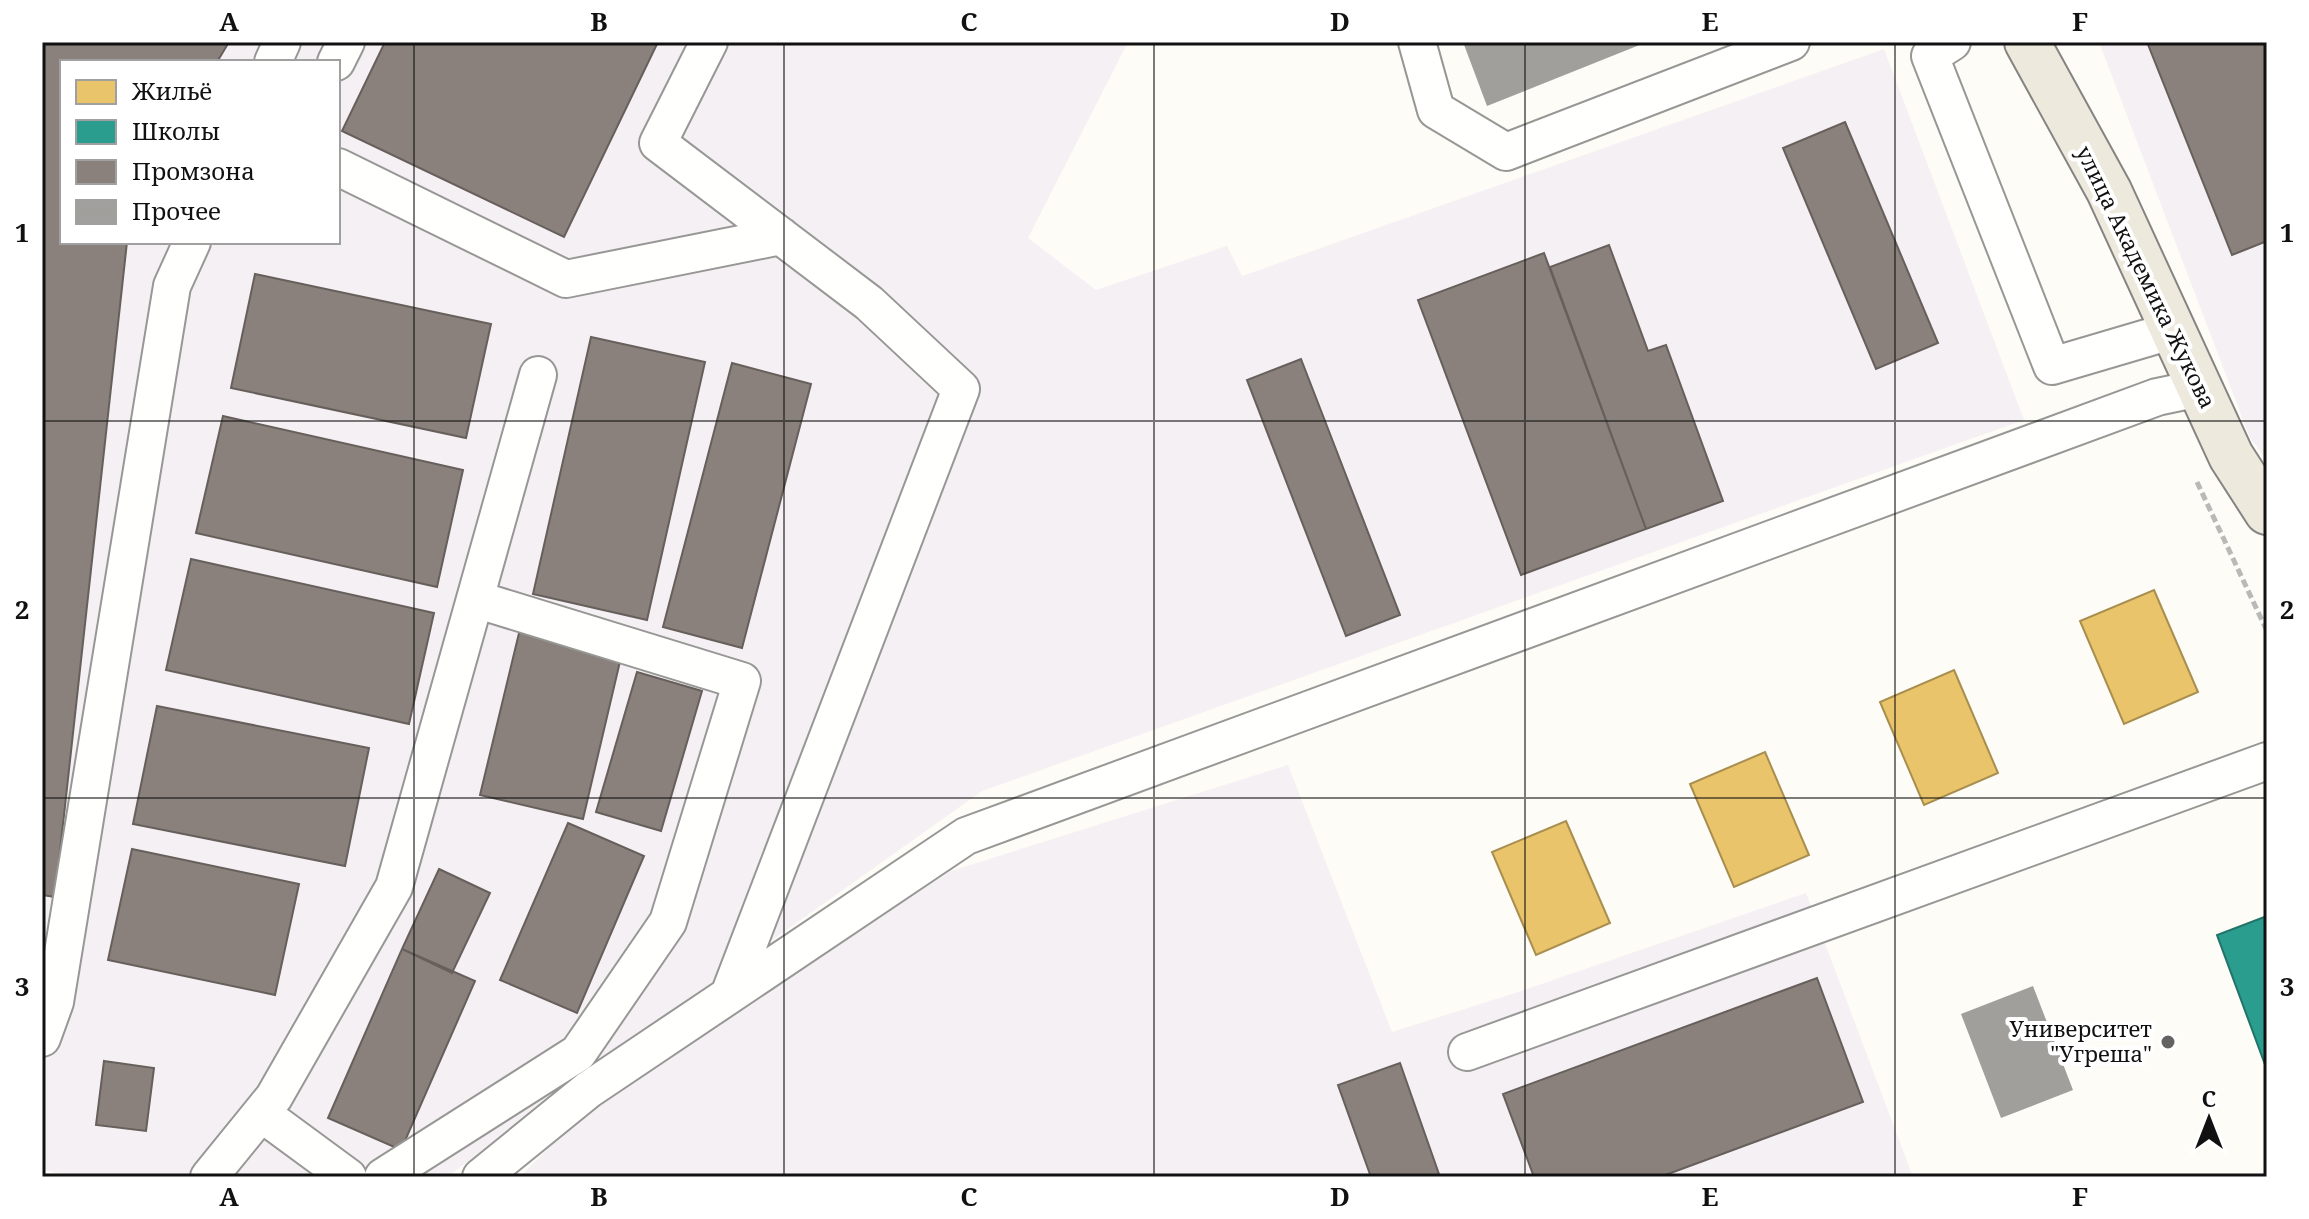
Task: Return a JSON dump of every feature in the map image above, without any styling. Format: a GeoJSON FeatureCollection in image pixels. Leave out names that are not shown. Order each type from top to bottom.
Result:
{"type":"FeatureCollection","features":[{"type":"Feature","properties":{"kind":"main road","name":"улица Академика Жукова"},"geometry":{"type":"LineString","coordinates":[[2027,42],[2109,191],[2231,456],[2267,512]]}},
{"type":"Feature","properties":{"kind":"lane"},"geometry":{"type":"LineString","coordinates":[[337,60],[346,42]]}},
{"type":"Feature","properties":{"kind":"lane"},"geometry":{"type":"LineString","coordinates":[[709,42],[658,143],[869,303],[961,389],[729,995]]}},
{"type":"Feature","properties":{"kind":"lane"},"geometry":{"type":"LineString","coordinates":[[1417,42],[1436,110],[1506,152],[1791,42]]}},
{"type":"Feature","properties":{"kind":"lane"},"geometry":{"type":"LineString","coordinates":[[1952,42],[1930,56],[2052,366],[2174,330]]}},
{"type":"Feature","properties":{"kind":"lane"},"geometry":{"type":"LineString","coordinates":[[340,168],[566,279],[781,236]]}},
{"type":"Feature","properties":{"kind":"lane"},"geometry":{"type":"LineString","coordinates":[[42,1038],[55,1002],[172,286],[191,244]]}},
{"type":"Feature","properties":{"kind":"lane"},"geometry":{"type":"LineString","coordinates":[[209,1177],[274,1097],[394,887],[538,375]]}},
{"type":"Feature","properties":{"kind":"lane"},"geometry":{"type":"LineString","coordinates":[[481,1177],[588,1090],[966,836],[2142,403],[2200,388]]}},
{"type":"Feature","properties":{"kind":"lane"},"geometry":{"type":"LineString","coordinates":[[383,1177],[578,1053],[668,922],[742,681],[475,599]]}},
{"type":"Feature","properties":{"kind":"lane"},"geometry":{"type":"LineString","coordinates":[[1467,1052],[2267,761]]}},
{"type":"Feature","properties":{"kind":"lane"},"geometry":{"type":"LineString","coordinates":[[261,1113],[348,1177]]}},
{"type":"Feature","properties":{"kind":"shaded area"},"geometry":{"type":"Polygon","coordinates":[[[42,42],[1128,42],[1028,238],[1096,290],[1227,246],[1242,276],[1884,49],[2024,420],[982,791],[576,1080],[447,1177],[72,1177],[42,1169],[42,42]]]}},
{"type":"Feature","properties":{"kind":"shaded area"},"geometry":{"type":"Polygon","coordinates":[[[2099,42],[2267,42],[2267,460],[2250,438],[2099,42]]]}},
{"type":"Feature","properties":{"kind":"shaded area"},"geometry":{"type":"Polygon","coordinates":[[[1288,765],[1392,1032],[1806,893],[1913,1177],[520,1177],[599,1096],[951,871],[1288,765]]]}},
{"type":"Feature","properties":{"kind":"building: Жильё"},"geometry":{"type":"Polygon","coordinates":[[[2154,590],[2198,692],[2124,724],[2080,621],[2154,590]]]}},
{"type":"Feature","properties":{"kind":"building: Жильё"},"geometry":{"type":"Polygon","coordinates":[[[1954,670],[1998,773],[1924,805],[1880,702],[1954,670]]]}},
{"type":"Feature","properties":{"kind":"building: Жильё"},"geometry":{"type":"Polygon","coordinates":[[[1765,752],[1809,855],[1734,887],[1690,784],[1765,752]]]}},
{"type":"Feature","properties":{"kind":"building: Жильё"},"geometry":{"type":"Polygon","coordinates":[[[1566,821],[1610,923],[1536,955],[1492,852],[1566,821]]]}},
{"type":"Feature","properties":{"kind":"building: Школы"},"geometry":{"type":"Polygon","coordinates":[[[2267,916],[2267,1070],[2217,935],[2267,916]]]}},
{"type":"Feature","properties":{"kind":"building: Промзона"},"geometry":{"type":"Polygon","coordinates":[[[42,42],[229,42],[218,60],[60,60],[60,244],[127,244],[55,897],[42,895],[42,42]]]}},
{"type":"Feature","properties":{"kind":"building: Промзона"},"geometry":{"type":"Polygon","coordinates":[[[385,42],[658,42],[564,237],[342,131],[385,42]]]}},
{"type":"Feature","properties":{"kind":"building: Промзона"},"geometry":{"type":"Polygon","coordinates":[[[2147,42],[2267,42],[2267,241],[2232,255],[2147,42]]]}},
{"type":"Feature","properties":{"kind":"building: Промзона"},"geometry":{"type":"Polygon","coordinates":[[[1845,122],[1938,343],[1876,369],[1783,148],[1845,122]]]}},
{"type":"Feature","properties":{"kind":"building: Промзона"},"geometry":{"type":"Polygon","coordinates":[[[1609,245],[1648,351],[1666,345],[1723,501],[1646,529],[1550,267],[1609,245]]]}},
{"type":"Feature","properties":{"kind":"building: Промзона"},"geometry":{"type":"Polygon","coordinates":[[[1544,253],[1646,529],[1521,575],[1418,300],[1544,253]]]}},
{"type":"Feature","properties":{"kind":"building: Промзона"},"geometry":{"type":"Polygon","coordinates":[[[255,274],[491,324],[466,438],[231,388],[255,274]]]}},
{"type":"Feature","properties":{"kind":"building: Промзона"},"geometry":{"type":"Polygon","coordinates":[[[591,337],[705,362],[647,620],[533,594],[591,337]]]}},
{"type":"Feature","properties":{"kind":"building: Промзона"},"geometry":{"type":"Polygon","coordinates":[[[1301,359],[1400,615],[1346,636],[1247,380],[1301,359]]]}},
{"type":"Feature","properties":{"kind":"building: Промзона"},"geometry":{"type":"Polygon","coordinates":[[[732,363],[811,384],[742,648],[663,627],[732,363]]]}},
{"type":"Feature","properties":{"kind":"building: Промзона"},"geometry":{"type":"Polygon","coordinates":[[[223,416],[463,470],[437,587],[196,533],[223,416]]]}},
{"type":"Feature","properties":{"kind":"building: Промзона"},"geometry":{"type":"Polygon","coordinates":[[[191,559],[434,613],[409,724],[166,670],[191,559]]]}},
{"type":"Feature","properties":{"kind":"building: Промзона"},"geometry":{"type":"Polygon","coordinates":[[[520,629],[622,653],[583,819],[480,795],[520,629]]]}},
{"type":"Feature","properties":{"kind":"building: Промзона"},"geometry":{"type":"Polygon","coordinates":[[[637,672],[702,691],[661,831],[596,812],[637,672]]]}},
{"type":"Feature","properties":{"kind":"building: Промзона"},"geometry":{"type":"Polygon","coordinates":[[[157,706],[369,748],[345,866],[133,824],[157,706]]]}},
{"type":"Feature","properties":{"kind":"building: Промзона"},"geometry":{"type":"Polygon","coordinates":[[[568,823],[644,856],[577,1013],[500,980],[568,823]]]}},
{"type":"Feature","properties":{"kind":"building: Промзона"},"geometry":{"type":"Polygon","coordinates":[[[132,849],[299,884],[275,995],[108,960],[132,849]]]}},
{"type":"Feature","properties":{"kind":"building: Промзона"},"geometry":{"type":"Polygon","coordinates":[[[439,869],[490,893],[452,973],[402,949],[439,869]]]}},
{"type":"Feature","properties":{"kind":"building: Промзона"},"geometry":{"type":"Polygon","coordinates":[[[402,949],[475,981],[401,1150],[328,1118],[402,949]]]}},
{"type":"Feature","properties":{"kind":"building: Промзона"},"geometry":{"type":"Polygon","coordinates":[[[1817,978],[1863,1102],[1660,1177],[1534,1177],[1503,1094],[1817,978]]]}},
{"type":"Feature","properties":{"kind":"building: Промзона"},"geometry":{"type":"Polygon","coordinates":[[[104,1061],[154,1068],[146,1131],[96,1125],[104,1061]]]}},
{"type":"Feature","properties":{"kind":"building: Промзона"},"geometry":{"type":"Polygon","coordinates":[[[1400,1063],[1440,1177],[1371,1177],[1338,1085],[1400,1063]]]}},
{"type":"Feature","properties":{"kind":"building: Прочее"},"geometry":{"type":"Polygon","coordinates":[[[1463,42],[1647,42],[1487,106],[1463,42]]]}},
{"type":"Feature","properties":{"kind":"building: Прочее"},"geometry":{"type":"Polygon","coordinates":[[[2033,986],[2073,1090],[2001,1118],[1961,1014],[2033,986]]]}},
{"type":"Feature","properties":{"kind":"place","name":"Университет \"Угреша\""},"geometry":{"type":"Point","coordinates":[2168,1042]}}]}
